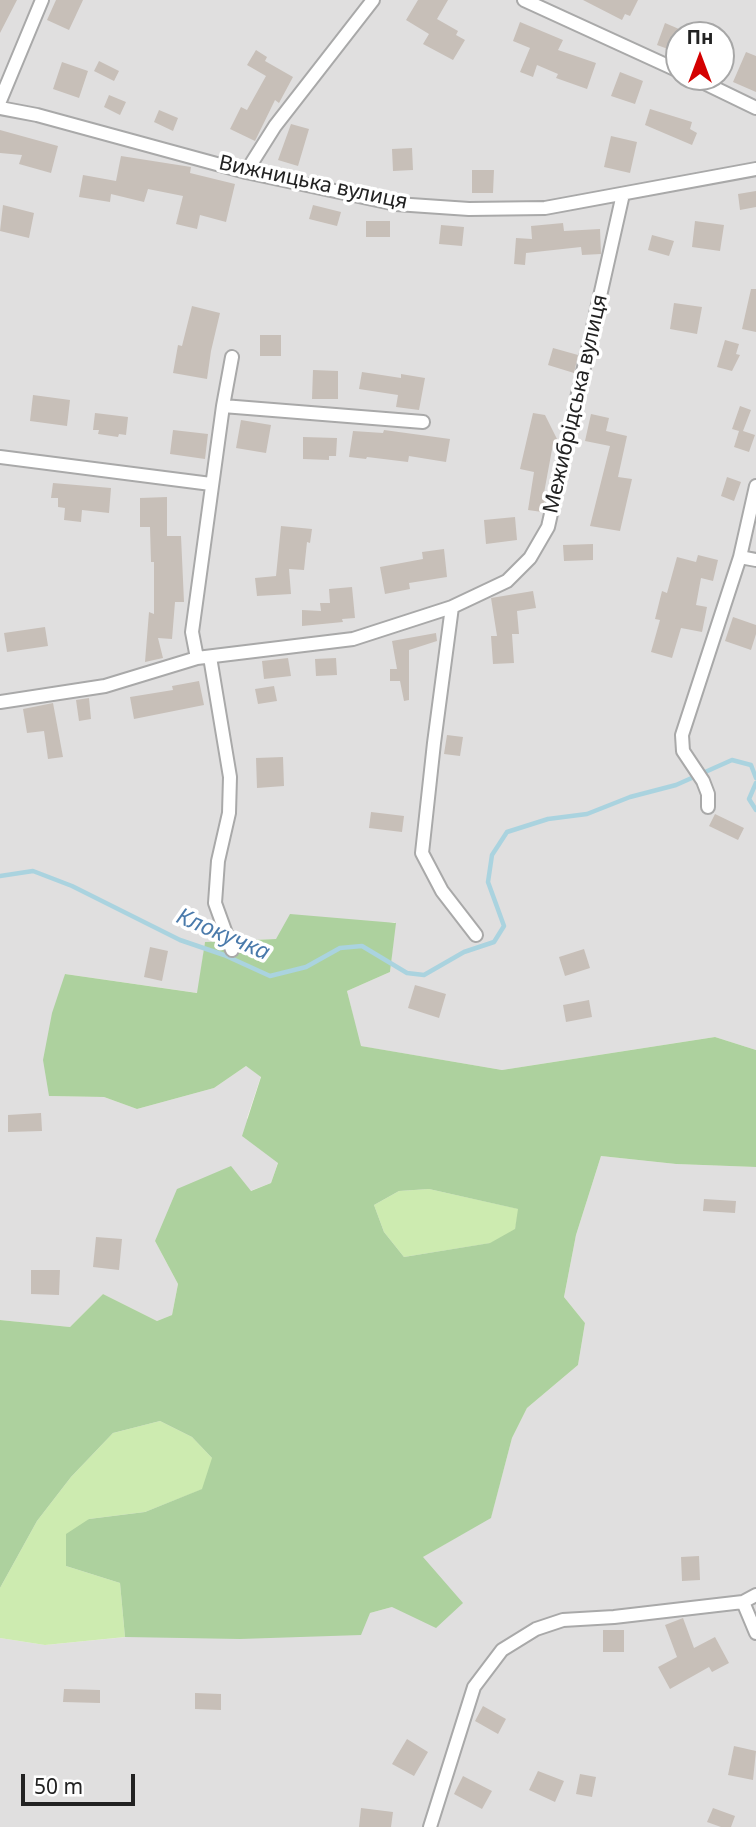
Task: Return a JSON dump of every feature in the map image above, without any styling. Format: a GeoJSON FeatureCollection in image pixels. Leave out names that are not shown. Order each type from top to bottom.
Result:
{"type":"FeatureCollection","features":[{"type":"Feature","properties":{"kind":"street"},"geometry":{"type":"LineString","coordinates":[[0,102],[42,0]]}},
{"type":"Feature","properties":{"kind":"street"},"geometry":{"type":"LineString","coordinates":[[246,172],[275,125],[373,0]]}},
{"type":"Feature","properties":{"kind":"street"},"geometry":{"type":"LineString","coordinates":[[524,0],[665,65]]}},
{"type":"Feature","properties":{"kind":"street"},"geometry":{"type":"LineString","coordinates":[[721,91],[756,108]]}},
{"type":"Feature","properties":{"kind":"street","name":"Вижницька вулиця"},"geometry":{"type":"LineString","coordinates":[[0,108],[37,115],[246,172],[396,204],[469,209],[545,208],[756,169]]}},
{"type":"Feature","properties":{"kind":"street","name":"Межибрідська вулиця"},"geometry":{"type":"LineString","coordinates":[[0,702],[105,686],[204,658],[353,639],[452,607],[507,581],[530,558],[548,527],[623,194]]}},
{"type":"Feature","properties":{"kind":"street"},"geometry":{"type":"LineString","coordinates":[[232,357],[211,484],[192,632],[204,658],[230,777],[229,813],[218,861],[215,903],[232,950]]}},
{"type":"Feature","properties":{"kind":"street"},"geometry":{"type":"LineString","coordinates":[[223,406],[423,422]]}},
{"type":"Feature","properties":{"kind":"street"},"geometry":{"type":"LineString","coordinates":[[0,457],[211,484]]}},
{"type":"Feature","properties":{"kind":"street"},"geometry":{"type":"LineString","coordinates":[[708,807],[708,794],[703,781],[683,751],[682,735],[740,557],[756,486]]}},
{"type":"Feature","properties":{"kind":"street"},"geometry":{"type":"LineString","coordinates":[[740,557],[756,560]]}},
{"type":"Feature","properties":{"kind":"street"},"geometry":{"type":"LineString","coordinates":[[452,607],[429,778],[422,853],[442,891],[476,935]]}},
{"type":"Feature","properties":{"kind":"street"},"geometry":{"type":"LineString","coordinates":[[430,1827],[474,1687],[502,1650],[536,1629],[563,1620],[743,1602],[756,1595]]}},
{"type":"Feature","properties":{"kind":"street"},"geometry":{"type":"LineString","coordinates":[[743,1602],[756,1633]]}},
{"type":"Feature","properties":{"kind":"shaded area"},"geometry":{"type":"Polygon","coordinates":[[[0,0],[756,0],[756,1050],[715,1037],[502,1070],[360,1046],[347,991],[390,972],[395,922],[276,939],[205,942],[198,993],[65,974],[49,1096],[104,1097],[137,1109],[214,1088],[246,1066],[261,1076],[247,1118],[278,1162],[271,1183],[250,1191],[155,1241],[178,1284],[172,1315],[157,1321],[103,1294],[70,1327],[0,1320],[0,0]]]}},
{"type":"Feature","properties":{"kind":"shaded area"},"geometry":{"type":"Polygon","coordinates":[[[601,1156],[676,1164],[756,1167],[756,1827],[0,1827],[0,1638],[45,1645],[370,1613],[392,1607],[423,1557],[491,1517],[512,1438],[527,1408],[578,1365],[585,1323],[564,1297],[576,1235],[601,1156]]]}},
{"type":"Feature","properties":{"kind":"green space"},"geometry":{"type":"Polygon","coordinates":[[[290,914],[396,923],[390,972],[347,991],[361,1046],[502,1070],[715,1037],[756,1050],[756,1167],[676,1164],[601,1156],[576,1235],[564,1297],[585,1323],[578,1365],[527,1408],[512,1438],[491,1518],[423,1557],[463,1603],[436,1628],[392,1607],[370,1613],[361,1635],[240,1639],[125,1637],[120,1583],[66,1566],[66,1534],[89,1519],[145,1512],[202,1489],[212,1458],[192,1437],[160,1421],[113,1433],[71,1477],[37,1521],[0,1588],[0,1320],[70,1327],[103,1294],[157,1321],[172,1315],[178,1284],[155,1241],[177,1189],[231,1166],[251,1191],[271,1183],[278,1163],[242,1136],[261,1077],[246,1066],[214,1088],[137,1109],[104,1097],[49,1096],[43,1060],[52,1013],[65,974],[197,993],[205,942],[276,939],[290,914]],[[429,1189],[399,1191],[374,1205],[384,1232],[404,1257],[490,1243],[515,1229],[518,1209],[429,1189]]]}},
{"type":"Feature","properties":{"kind":"green space"},"geometry":{"type":"Polygon","coordinates":[[[429,1189],[519,1209],[515,1230],[491,1243],[404,1257],[384,1232],[374,1205],[399,1191],[429,1189]]]}},
{"type":"Feature","properties":{"kind":"green space"},"geometry":{"type":"Polygon","coordinates":[[[160,1421],[192,1437],[213,1459],[203,1489],[145,1512],[89,1519],[66,1566],[120,1583],[125,1637],[45,1645],[0,1638],[0,1588],[37,1521],[71,1477],[113,1433],[160,1421]]]}},
{"type":"Feature","properties":{"kind":"building"},"geometry":{"type":"Polygon","coordinates":[[[0,0],[17,0],[0,33],[0,0]]]}},
{"type":"Feature","properties":{"kind":"building"},"geometry":{"type":"Polygon","coordinates":[[[56,0],[83,0],[69,30],[47,20],[56,0]]]}},
{"type":"Feature","properties":{"kind":"building"},"geometry":{"type":"Polygon","coordinates":[[[418,0],[448,0],[437,19],[458,31],[456,35],[465,40],[453,60],[423,44],[429,34],[406,20],[418,0]]]}},
{"type":"Feature","properties":{"kind":"building"},"geometry":{"type":"Polygon","coordinates":[[[583,0],[638,0],[630,16],[625,14],[622,20],[583,0]]]}},
{"type":"Feature","properties":{"kind":"building"},"geometry":{"type":"Polygon","coordinates":[[[520,22],[563,40],[558,50],[596,63],[587,89],[556,78],[558,74],[537,65],[533,77],[520,72],[530,48],[513,41],[520,22]]]}},
{"type":"Feature","properties":{"kind":"building"},"geometry":{"type":"Polygon","coordinates":[[[665,23],[665,48],[657,45],[665,23]]]}},
{"type":"Feature","properties":{"kind":"building"},"geometry":{"type":"Polygon","coordinates":[[[256,50],[267,57],[265,61],[293,77],[279,103],[275,100],[255,141],[230,129],[241,107],[247,110],[266,76],[247,65],[256,50]]]}},
{"type":"Feature","properties":{"kind":"building"},"geometry":{"type":"Polygon","coordinates":[[[746,52],[756,56],[756,92],[735,83],[746,52]]]}},
{"type":"Feature","properties":{"kind":"building"},"geometry":{"type":"Polygon","coordinates":[[[99,61],[119,71],[114,81],[94,71],[99,61]]]}},
{"type":"Feature","properties":{"kind":"building"},"geometry":{"type":"Polygon","coordinates":[[[62,62],[88,71],[79,98],[53,89],[62,62]]]}},
{"type":"Feature","properties":{"kind":"building"},"geometry":{"type":"Polygon","coordinates":[[[620,72],[643,81],[635,104],[611,96],[620,72]]]}},
{"type":"Feature","properties":{"kind":"building"},"geometry":{"type":"Polygon","coordinates":[[[109,95],[126,102],[120,115],[104,107],[109,95]]]}},
{"type":"Feature","properties":{"kind":"building"},"geometry":{"type":"Polygon","coordinates":[[[650,109],[692,122],[690,129],[697,133],[692,145],[645,125],[650,109]]]}},
{"type":"Feature","properties":{"kind":"building"},"geometry":{"type":"Polygon","coordinates":[[[159,110],[178,118],[173,131],[154,122],[159,110]]]}},
{"type":"Feature","properties":{"kind":"building"},"geometry":{"type":"Polygon","coordinates":[[[291,124],[309,129],[298,166],[278,160],[291,124]]]}},
{"type":"Feature","properties":{"kind":"building"},"geometry":{"type":"Polygon","coordinates":[[[0,130],[58,146],[51,173],[19,164],[22,155],[0,153],[0,130]]]}},
{"type":"Feature","properties":{"kind":"building"},"geometry":{"type":"Polygon","coordinates":[[[611,136],[637,142],[630,173],[604,167],[611,136]]]}},
{"type":"Feature","properties":{"kind":"building"},"geometry":{"type":"Polygon","coordinates":[[[412,148],[413,170],[393,171],[392,149],[412,148]]]}},
{"type":"Feature","properties":{"kind":"building"},"geometry":{"type":"Polygon","coordinates":[[[121,156],[191,167],[190,173],[235,184],[226,222],[200,215],[197,229],[176,224],[183,196],[148,189],[144,202],[111,194],[110,202],[79,197],[83,175],[116,181],[121,156]]]}},
{"type":"Feature","properties":{"kind":"building"},"geometry":{"type":"Polygon","coordinates":[[[472,170],[494,170],[493,193],[472,193],[472,170]]]}},
{"type":"Feature","properties":{"kind":"building"},"geometry":{"type":"Polygon","coordinates":[[[756,191],[756,207],[740,210],[738,194],[756,191]]]}},
{"type":"Feature","properties":{"kind":"building"},"geometry":{"type":"Polygon","coordinates":[[[3,205],[34,213],[29,238],[0,231],[3,205]]]}},
{"type":"Feature","properties":{"kind":"building"},"geometry":{"type":"Polygon","coordinates":[[[313,205],[341,212],[337,226],[309,219],[313,205]]]}},
{"type":"Feature","properties":{"kind":"building"},"geometry":{"type":"Polygon","coordinates":[[[366,221],[390,221],[390,237],[366,237],[366,221]]]}},
{"type":"Feature","properties":{"kind":"building"},"geometry":{"type":"Polygon","coordinates":[[[695,221],[724,225],[720,251],[692,247],[695,221]]]}},
{"type":"Feature","properties":{"kind":"building"},"geometry":{"type":"Polygon","coordinates":[[[563,223],[564,231],[600,229],[601,254],[582,255],[581,247],[526,253],[525,265],[514,264],[516,238],[532,239],[531,226],[563,223]]]}},
{"type":"Feature","properties":{"kind":"building"},"geometry":{"type":"Polygon","coordinates":[[[441,225],[464,227],[462,246],[439,244],[441,225]]]}},
{"type":"Feature","properties":{"kind":"building"},"geometry":{"type":"Polygon","coordinates":[[[652,235],[674,241],[669,256],[648,250],[652,235]]]}},
{"type":"Feature","properties":{"kind":"building"},"geometry":{"type":"Polygon","coordinates":[[[751,289],[756,289],[756,332],[742,329],[751,289]]]}},
{"type":"Feature","properties":{"kind":"building"},"geometry":{"type":"Polygon","coordinates":[[[674,303],[702,307],[697,334],[670,329],[674,303]]]}},
{"type":"Feature","properties":{"kind":"building"},"geometry":{"type":"Polygon","coordinates":[[[192,306],[220,313],[207,379],[173,373],[178,345],[182,346],[192,306]]]}},
{"type":"Feature","properties":{"kind":"building"},"geometry":{"type":"Polygon","coordinates":[[[260,335],[281,335],[281,356],[260,356],[260,335]]]}},
{"type":"Feature","properties":{"kind":"building"},"geometry":{"type":"Polygon","coordinates":[[[725,340],[739,344],[736,354],[740,355],[732,371],[717,367],[725,340]]]}},
{"type":"Feature","properties":{"kind":"building"},"geometry":{"type":"Polygon","coordinates":[[[553,348],[578,355],[574,373],[548,365],[553,348]]]}},
{"type":"Feature","properties":{"kind":"building"},"geometry":{"type":"Polygon","coordinates":[[[313,370],[338,371],[338,399],[312,399],[313,370]]]}},
{"type":"Feature","properties":{"kind":"building"},"geometry":{"type":"Polygon","coordinates":[[[362,372],[401,378],[401,374],[425,378],[419,410],[396,407],[398,395],[359,389],[362,372]]]}},
{"type":"Feature","properties":{"kind":"building"},"geometry":{"type":"Polygon","coordinates":[[[33,395],[70,400],[67,426],[30,421],[33,395]]]}},
{"type":"Feature","properties":{"kind":"building"},"geometry":{"type":"Polygon","coordinates":[[[740,406],[751,410],[743,431],[755,435],[749,452],[734,447],[739,431],[732,429],[740,406]]]}},
{"type":"Feature","properties":{"kind":"building"},"geometry":{"type":"Polygon","coordinates":[[[95,413],[128,417],[126,435],[119,434],[118,437],[98,434],[99,430],[93,430],[95,413]]]}},
{"type":"Feature","properties":{"kind":"building"},"geometry":{"type":"Polygon","coordinates":[[[533,413],[545,415],[558,441],[558,444],[553,444],[542,512],[528,510],[534,472],[520,469],[533,413]]]}},
{"type":"Feature","properties":{"kind":"building"},"geometry":{"type":"Polygon","coordinates":[[[591,414],[609,418],[606,431],[627,436],[618,477],[632,479],[620,531],[590,526],[610,446],[585,441],[591,414]]]}},
{"type":"Feature","properties":{"kind":"building"},"geometry":{"type":"Polygon","coordinates":[[[241,420],[271,425],[266,453],[236,448],[241,420]]]}},
{"type":"Feature","properties":{"kind":"building"},"geometry":{"type":"Polygon","coordinates":[[[173,430],[208,434],[205,459],[170,454],[173,430]]]}},
{"type":"Feature","properties":{"kind":"building"},"geometry":{"type":"Polygon","coordinates":[[[384,430],[450,439],[446,462],[409,456],[408,462],[349,457],[353,431],[383,433],[384,430]]]}},
{"type":"Feature","properties":{"kind":"building"},"geometry":{"type":"Polygon","coordinates":[[[303,437],[337,438],[336,456],[329,456],[329,460],[303,459],[303,437]]]}},
{"type":"Feature","properties":{"kind":"building"},"geometry":{"type":"Polygon","coordinates":[[[727,477],[741,482],[734,501],[721,496],[727,477]]]}},
{"type":"Feature","properties":{"kind":"building"},"geometry":{"type":"Polygon","coordinates":[[[53,483],[111,488],[109,513],[82,510],[81,522],[64,520],[65,508],[58,507],[58,498],[51,498],[53,483]]]}},
{"type":"Feature","properties":{"kind":"building"},"geometry":{"type":"Polygon","coordinates":[[[167,497],[167,536],[181,536],[184,602],[175,602],[172,639],[158,638],[163,658],[145,662],[149,612],[154,614],[154,562],[151,562],[150,527],[140,527],[140,498],[167,497]]]}},
{"type":"Feature","properties":{"kind":"building"},"geometry":{"type":"Polygon","coordinates":[[[515,517],[517,540],[486,544],[484,520],[515,517]]]}},
{"type":"Feature","properties":{"kind":"building"},"geometry":{"type":"Polygon","coordinates":[[[281,526],[312,529],[310,543],[307,542],[304,570],[289,569],[291,594],[257,596],[255,578],[276,576],[281,526]]]}},
{"type":"Feature","properties":{"kind":"building"},"geometry":{"type":"Polygon","coordinates":[[[593,544],[593,560],[564,561],[563,545],[593,544]]]}},
{"type":"Feature","properties":{"kind":"building"},"geometry":{"type":"Polygon","coordinates":[[[444,549],[447,577],[409,583],[410,589],[385,594],[380,567],[423,559],[422,552],[444,549]]]}},
{"type":"Feature","properties":{"kind":"building"},"geometry":{"type":"Polygon","coordinates":[[[698,555],[718,560],[713,581],[701,578],[696,605],[707,607],[702,632],[681,628],[672,658],[651,652],[660,620],[655,619],[662,591],[667,593],[677,557],[696,562],[698,555]]]}},
{"type":"Feature","properties":{"kind":"building"},"geometry":{"type":"Polygon","coordinates":[[[352,587],[355,618],[342,619],[343,622],[302,626],[302,610],[321,611],[320,603],[330,603],[329,589],[352,587]]]}},
{"type":"Feature","properties":{"kind":"building"},"geometry":{"type":"Polygon","coordinates":[[[533,591],[536,608],[517,611],[519,634],[512,634],[514,663],[493,664],[491,636],[497,636],[491,598],[533,591]]]}},
{"type":"Feature","properties":{"kind":"building"},"geometry":{"type":"Polygon","coordinates":[[[733,617],[756,625],[751,650],[725,641],[733,617]]]}},
{"type":"Feature","properties":{"kind":"building"},"geometry":{"type":"Polygon","coordinates":[[[45,627],[48,646],[7,652],[4,633],[45,627]]]}},
{"type":"Feature","properties":{"kind":"building"},"geometry":{"type":"Polygon","coordinates":[[[436,633],[437,641],[409,650],[409,700],[404,701],[400,681],[390,681],[390,669],[397,669],[392,641],[436,633]]]}},
{"type":"Feature","properties":{"kind":"building"},"geometry":{"type":"Polygon","coordinates":[[[288,658],[291,676],[264,679],[262,661],[288,658]]]}},
{"type":"Feature","properties":{"kind":"building"},"geometry":{"type":"Polygon","coordinates":[[[336,658],[337,675],[316,676],[315,659],[336,658]]]}},
{"type":"Feature","properties":{"kind":"building"},"geometry":{"type":"Polygon","coordinates":[[[199,681],[204,705],[134,719],[130,697],[173,690],[172,686],[199,681]]]}},
{"type":"Feature","properties":{"kind":"building"},"geometry":{"type":"Polygon","coordinates":[[[274,686],[277,701],[258,704],[255,689],[274,686]]]}},
{"type":"Feature","properties":{"kind":"building"},"geometry":{"type":"Polygon","coordinates":[[[89,698],[91,719],[79,721],[76,700],[89,698]]]}},
{"type":"Feature","properties":{"kind":"building"},"geometry":{"type":"Polygon","coordinates":[[[53,703],[63,757],[48,759],[44,731],[27,733],[23,709],[53,703]]]}},
{"type":"Feature","properties":{"kind":"building"},"geometry":{"type":"Polygon","coordinates":[[[447,735],[463,737],[460,756],[444,754],[447,735]]]}},
{"type":"Feature","properties":{"kind":"building"},"geometry":{"type":"Polygon","coordinates":[[[283,757],[284,786],[257,788],[256,758],[283,757]]]}},
{"type":"Feature","properties":{"kind":"building"},"geometry":{"type":"Polygon","coordinates":[[[371,812],[404,816],[402,832],[369,828],[371,812]]]}},
{"type":"Feature","properties":{"kind":"building"},"geometry":{"type":"Polygon","coordinates":[[[715,814],[744,828],[738,840],[709,826],[715,814]]]}},
{"type":"Feature","properties":{"kind":"building"},"geometry":{"type":"Polygon","coordinates":[[[150,947],[168,951],[162,981],[144,977],[150,947]]]}},
{"type":"Feature","properties":{"kind":"building"},"geometry":{"type":"Polygon","coordinates":[[[584,949],[590,968],[565,976],[559,957],[584,949]]]}},
{"type":"Feature","properties":{"kind":"building"},"geometry":{"type":"Polygon","coordinates":[[[415,985],[446,994],[439,1018],[408,1008],[415,985]]]}},
{"type":"Feature","properties":{"kind":"building"},"geometry":{"type":"Polygon","coordinates":[[[589,1000],[592,1017],[566,1022],[563,1005],[589,1000]]]}},
{"type":"Feature","properties":{"kind":"building"},"geometry":{"type":"Polygon","coordinates":[[[41,1113],[42,1131],[8,1132],[8,1115],[41,1113]]]}},
{"type":"Feature","properties":{"kind":"building"},"geometry":{"type":"Polygon","coordinates":[[[704,1199],[736,1201],[735,1213],[703,1211],[704,1199]]]}},
{"type":"Feature","properties":{"kind":"building"},"geometry":{"type":"Polygon","coordinates":[[[96,1237],[122,1239],[119,1270],[93,1267],[96,1237]]]}},
{"type":"Feature","properties":{"kind":"building"},"geometry":{"type":"Polygon","coordinates":[[[31,1270],[60,1270],[59,1295],[31,1294],[31,1270]]]}},
{"type":"Feature","properties":{"kind":"building"},"geometry":{"type":"Polygon","coordinates":[[[699,1556],[700,1580],[682,1581],[681,1557],[699,1556]]]}},
{"type":"Feature","properties":{"kind":"building"},"geometry":{"type":"Polygon","coordinates":[[[683,1618],[694,1648],[715,1637],[729,1663],[712,1672],[709,1667],[670,1689],[658,1667],[677,1657],[665,1625],[683,1618]]]}},
{"type":"Feature","properties":{"kind":"building"},"geometry":{"type":"Polygon","coordinates":[[[603,1630],[624,1630],[624,1652],[603,1652],[603,1630]]]}},
{"type":"Feature","properties":{"kind":"building"},"geometry":{"type":"Polygon","coordinates":[[[64,1689],[100,1690],[100,1703],[63,1702],[64,1689]]]}},
{"type":"Feature","properties":{"kind":"building"},"geometry":{"type":"Polygon","coordinates":[[[195,1693],[221,1694],[221,1710],[195,1709],[195,1693]]]}},
{"type":"Feature","properties":{"kind":"building"},"geometry":{"type":"Polygon","coordinates":[[[483,1706],[506,1719],[498,1734],[475,1721],[483,1706]]]}},
{"type":"Feature","properties":{"kind":"building"},"geometry":{"type":"Polygon","coordinates":[[[407,1739],[428,1752],[414,1776],[392,1764],[407,1739]]]}},
{"type":"Feature","properties":{"kind":"building"},"geometry":{"type":"Polygon","coordinates":[[[734,1746],[756,1751],[753,1780],[728,1775],[734,1746]]]}},
{"type":"Feature","properties":{"kind":"building"},"geometry":{"type":"Polygon","coordinates":[[[538,1771],[564,1781],[555,1802],[529,1790],[538,1771]]]}},
{"type":"Feature","properties":{"kind":"building"},"geometry":{"type":"Polygon","coordinates":[[[580,1774],[596,1777],[592,1797],[576,1794],[580,1774]]]}},
{"type":"Feature","properties":{"kind":"building"},"geometry":{"type":"Polygon","coordinates":[[[463,1776],[492,1791],[482,1809],[454,1794],[463,1776]]]}},
{"type":"Feature","properties":{"kind":"building"},"geometry":{"type":"Polygon","coordinates":[[[361,1808],[393,1812],[391,1827],[359,1827],[361,1808]]]}},
{"type":"Feature","properties":{"kind":"building"},"geometry":{"type":"Polygon","coordinates":[[[713,1808],[735,1816],[731,1827],[707,1822],[713,1808]]]}},
{"type":"Feature","properties":{"kind":"waterway","name":"Клокучка"},"geometry":{"type":"LineString","coordinates":[[0,876],[33,871],[72,886],[180,940],[224,955],[270,976],[306,967],[340,948],[362,946],[407,973],[424,975],[464,952],[494,942],[504,926],[488,882],[492,855],[507,832],[548,819],[587,814],[630,797],[676,785],[732,760],[751,765],[756,778]]}},
{"type":"Feature","properties":{"kind":"waterway","name":"Клокучка"},"geometry":{"type":"LineString","coordinates":[[756,783],[749,799],[756,810]]}}]}
